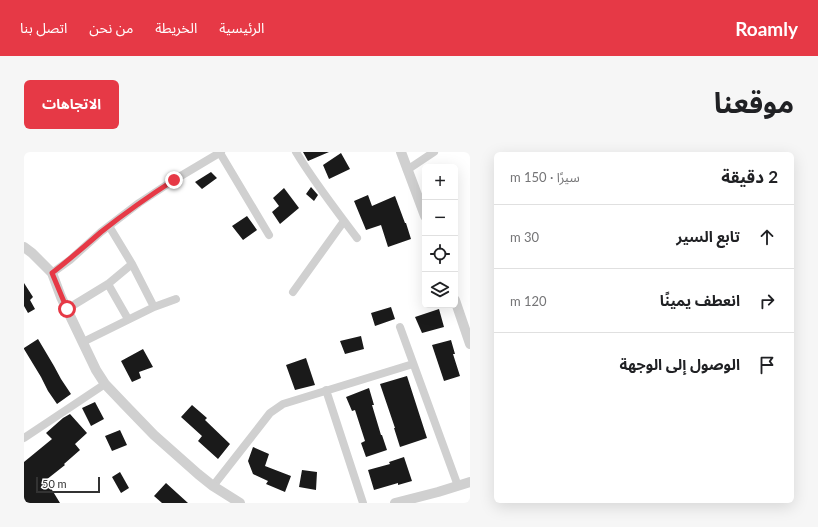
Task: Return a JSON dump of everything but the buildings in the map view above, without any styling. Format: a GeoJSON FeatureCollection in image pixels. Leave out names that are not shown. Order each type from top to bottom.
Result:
{"type":"FeatureCollection","features":[{"type":"Feature","properties":{"kind":"street"},"geometry":{"type":"LineString","coordinates":[[52,273],[70,260],[138,203],[220,152],[269,235]]}},
{"type":"Feature","properties":{"kind":"street"},"geometry":{"type":"LineString","coordinates":[[296,152],[307,171],[357,238]]}},
{"type":"Feature","properties":{"kind":"street"},"geometry":{"type":"LineString","coordinates":[[401,152],[422,208]]}},
{"type":"Feature","properties":{"kind":"street"},"geometry":{"type":"LineString","coordinates":[[407,170],[434,152]]}},
{"type":"Feature","properties":{"kind":"street"},"geometry":{"type":"LineString","coordinates":[[293,292],[344,221]]}},
{"type":"Feature","properties":{"kind":"street"},"geometry":{"type":"LineString","coordinates":[[109,226],[132,264],[154,306]]}},
{"type":"Feature","properties":{"kind":"street"},"geometry":{"type":"LineString","coordinates":[[24,246],[52,273],[67,309],[96,370],[106,384],[154,435],[213,486],[240,503]]}},
{"type":"Feature","properties":{"kind":"street"},"geometry":{"type":"LineString","coordinates":[[67,309],[108,284],[132,264]]}},
{"type":"Feature","properties":{"kind":"street"},"geometry":{"type":"LineString","coordinates":[[108,284],[128,319]]}},
{"type":"Feature","properties":{"kind":"street"},"geometry":{"type":"LineString","coordinates":[[83,342],[154,306],[176,299]]}},
{"type":"Feature","properties":{"kind":"street"},"geometry":{"type":"LineString","coordinates":[[458,308],[470,344]]}},
{"type":"Feature","properties":{"kind":"street"},"geometry":{"type":"LineString","coordinates":[[400,327],[458,486]]}},
{"type":"Feature","properties":{"kind":"street"},"geometry":{"type":"LineString","coordinates":[[213,486],[270,413],[276,408],[283,404],[326,390],[413,364]]}},
{"type":"Feature","properties":{"kind":"street"},"geometry":{"type":"LineString","coordinates":[[24,438],[106,384]]}},
{"type":"Feature","properties":{"kind":"street"},"geometry":{"type":"LineString","coordinates":[[326,390],[363,503]]}},
{"type":"Feature","properties":{"kind":"street"},"geometry":{"type":"LineString","coordinates":[[396,503],[470,482]]}},
{"type":"Feature","properties":{"kind":"route"},"geometry":{"type":"LineString","coordinates":[[67,309],[52,273],[70,260],[101,232],[138,203],[174,180]]}}]}
